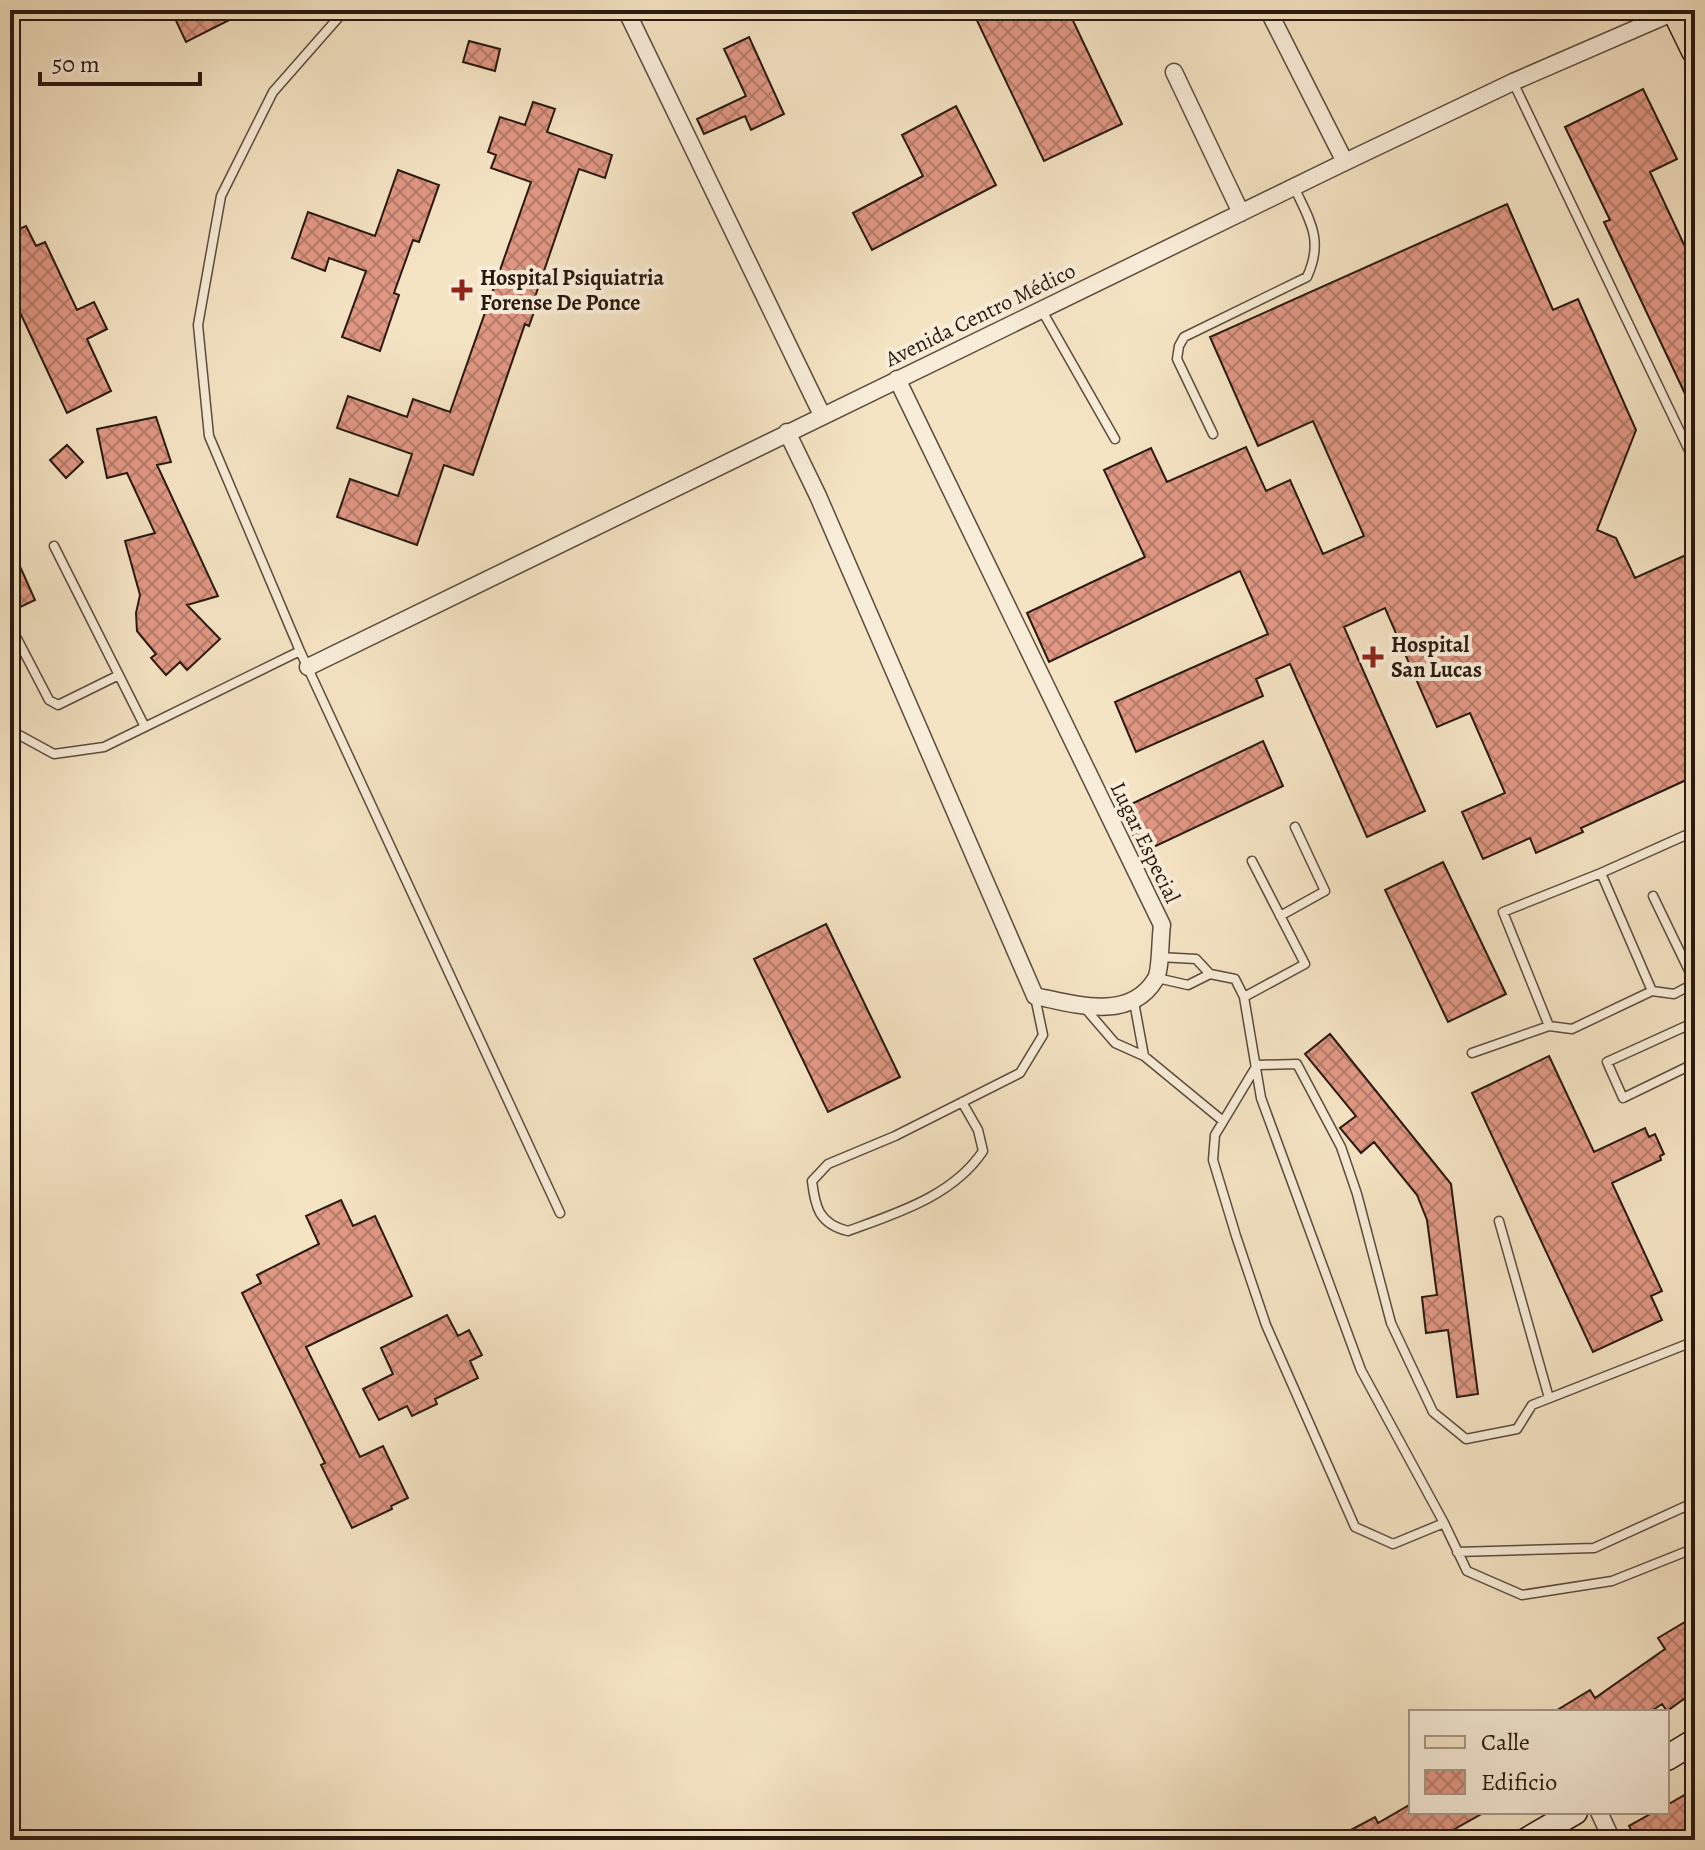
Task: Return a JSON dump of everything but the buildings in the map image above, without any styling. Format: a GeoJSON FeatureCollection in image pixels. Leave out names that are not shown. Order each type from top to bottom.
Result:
{"type":"FeatureCollection","features":[{"type":"Feature","properties":{"kind":"main road"},"geometry":{"type":"LineString","coordinates":[[1677,11],[1695,51]]}},
{"type":"Feature","properties":{"kind":"street"},"geometry":{"type":"LineString","coordinates":[[626,10],[822,415]]}},
{"type":"Feature","properties":{"kind":"street"},"geometry":{"type":"LineString","coordinates":[[1268,10],[1345,162]]}},
{"type":"Feature","properties":{"kind":"street","name":"Avenida Centro Médico"},"geometry":{"type":"LineString","coordinates":[[304,659],[787,432],[1513,82],[1677,11]]}},
{"type":"Feature","properties":{"kind":"street"},"geometry":{"type":"LineString","coordinates":[[1174,72],[1241,213]]}},
{"type":"Feature","properties":{"kind":"street","name":"Lugar Especial"},"geometry":{"type":"LineString","coordinates":[[897,379],[1162,925],[1157,978]]}},
{"type":"Feature","properties":{"kind":"street"},"geometry":{"type":"LineString","coordinates":[[787,432],[818,496],[1035,996],[1091,1008],[1134,1002],[1157,978]]}},
{"type":"Feature","properties":{"kind":"street"},"geometry":{"type":"LineString","coordinates":[[1669,1757],[1695,1741]]}},
{"type":"Feature","properties":{"kind":"street"},"geometry":{"type":"LineString","coordinates":[[1527,1840],[1572,1814]]}},
{"type":"Feature","properties":{"kind":"street"},"geometry":{"type":"LineString","coordinates":[[1600,1814],[1612,1840]]}},
{"type":"Feature","properties":{"kind":"lane"},"geometry":{"type":"LineString","coordinates":[[345,10],[273,92],[221,196],[198,325],[209,436],[304,659],[560,1213]]}},
{"type":"Feature","properties":{"kind":"lane"},"geometry":{"type":"LineString","coordinates":[[1513,82],[1695,463]]}},
{"type":"Feature","properties":{"kind":"lane"},"geometry":{"type":"LineString","coordinates":[[1213,434],[1177,359],[1179,346],[1184,337],[1307,277],[1317,249],[1315,232],[1294,187]]}},
{"type":"Feature","properties":{"kind":"lane"},"geometry":{"type":"LineString","coordinates":[[1041,309],[1115,439]]}},
{"type":"Feature","properties":{"kind":"lane"},"geometry":{"type":"LineString","coordinates":[[54,546],[145,727]]}},
{"type":"Feature","properties":{"kind":"lane"},"geometry":{"type":"LineString","coordinates":[[12,629],[49,700],[58,705],[119,675]]}},
{"type":"Feature","properties":{"kind":"lane"},"geometry":{"type":"LineString","coordinates":[[10,730],[54,754],[104,747],[304,659]]}},
{"type":"Feature","properties":{"kind":"lane"},"geometry":{"type":"LineString","coordinates":[[1280,916],[1325,891],[1295,827]]}},
{"type":"Feature","properties":{"kind":"lane"},"geometry":{"type":"LineString","coordinates":[[1549,1026],[1503,912],[1695,831]]}},
{"type":"Feature","properties":{"kind":"lane"},"geometry":{"type":"LineString","coordinates":[[1244,997],[1305,964],[1252,861]]}},
{"type":"Feature","properties":{"kind":"lane"},"geometry":{"type":"LineString","coordinates":[[1601,873],[1652,991]]}},
{"type":"Feature","properties":{"kind":"lane"},"geometry":{"type":"LineString","coordinates":[[1472,1053],[1549,1026],[1572,1029],[1652,991],[1674,994],[1695,983],[1653,896]]}},
{"type":"Feature","properties":{"kind":"lane"},"geometry":{"type":"LineString","coordinates":[[1158,957],[1196,959],[1210,974],[1235,979],[1244,997],[1261,1098],[1361,1370],[1467,1571],[1522,1595],[1612,1581],[1695,1548]]}},
{"type":"Feature","properties":{"kind":"lane"},"geometry":{"type":"LineString","coordinates":[[1157,978],[1188,985],[1210,974]]}},
{"type":"Feature","properties":{"kind":"lane"},"geometry":{"type":"LineString","coordinates":[[962,1102],[978,1130],[983,1151],[970,1169],[943,1191],[848,1231],[833,1227],[815,1207],[812,1181],[828,1164],[895,1136],[962,1102],[1020,1073],[1043,1035],[1035,996]]}},
{"type":"Feature","properties":{"kind":"lane"},"geometry":{"type":"LineString","coordinates":[[1134,1002],[1144,1056]]}},
{"type":"Feature","properties":{"kind":"lane"},"geometry":{"type":"LineString","coordinates":[[1084,1007],[1115,1043],[1144,1056],[1223,1121]]}},
{"type":"Feature","properties":{"kind":"lane"},"geometry":{"type":"LineString","coordinates":[[1695,1022],[1607,1062],[1623,1098],[1689,1066],[1695,1077]]}},
{"type":"Feature","properties":{"kind":"lane"},"geometry":{"type":"LineString","coordinates":[[1257,1065],[1297,1064],[1341,1147],[1357,1194],[1391,1323],[1433,1412],[1466,1439],[1517,1429],[1532,1405],[1695,1341]]}},
{"type":"Feature","properties":{"kind":"lane"},"geometry":{"type":"LineString","coordinates":[[1257,1065],[1215,1135],[1213,1160],[1266,1325],[1355,1527],[1393,1544],[1444,1523]]}},
{"type":"Feature","properties":{"kind":"lane"},"geometry":{"type":"LineString","coordinates":[[1499,1221],[1549,1398]]}},
{"type":"Feature","properties":{"kind":"lane"},"geometry":{"type":"LineString","coordinates":[[1457,1552],[1594,1548],[1695,1502]]}},
{"type":"Feature","properties":{"kind":"place","name":"Hospital Psiquiatria Forense De Ponce"},"geometry":{"type":"Point","coordinates":[462,290]}},
{"type":"Feature","properties":{"kind":"place","name":"Hospital San Lucas"},"geometry":{"type":"Point","coordinates":[1373,657]}}]}
